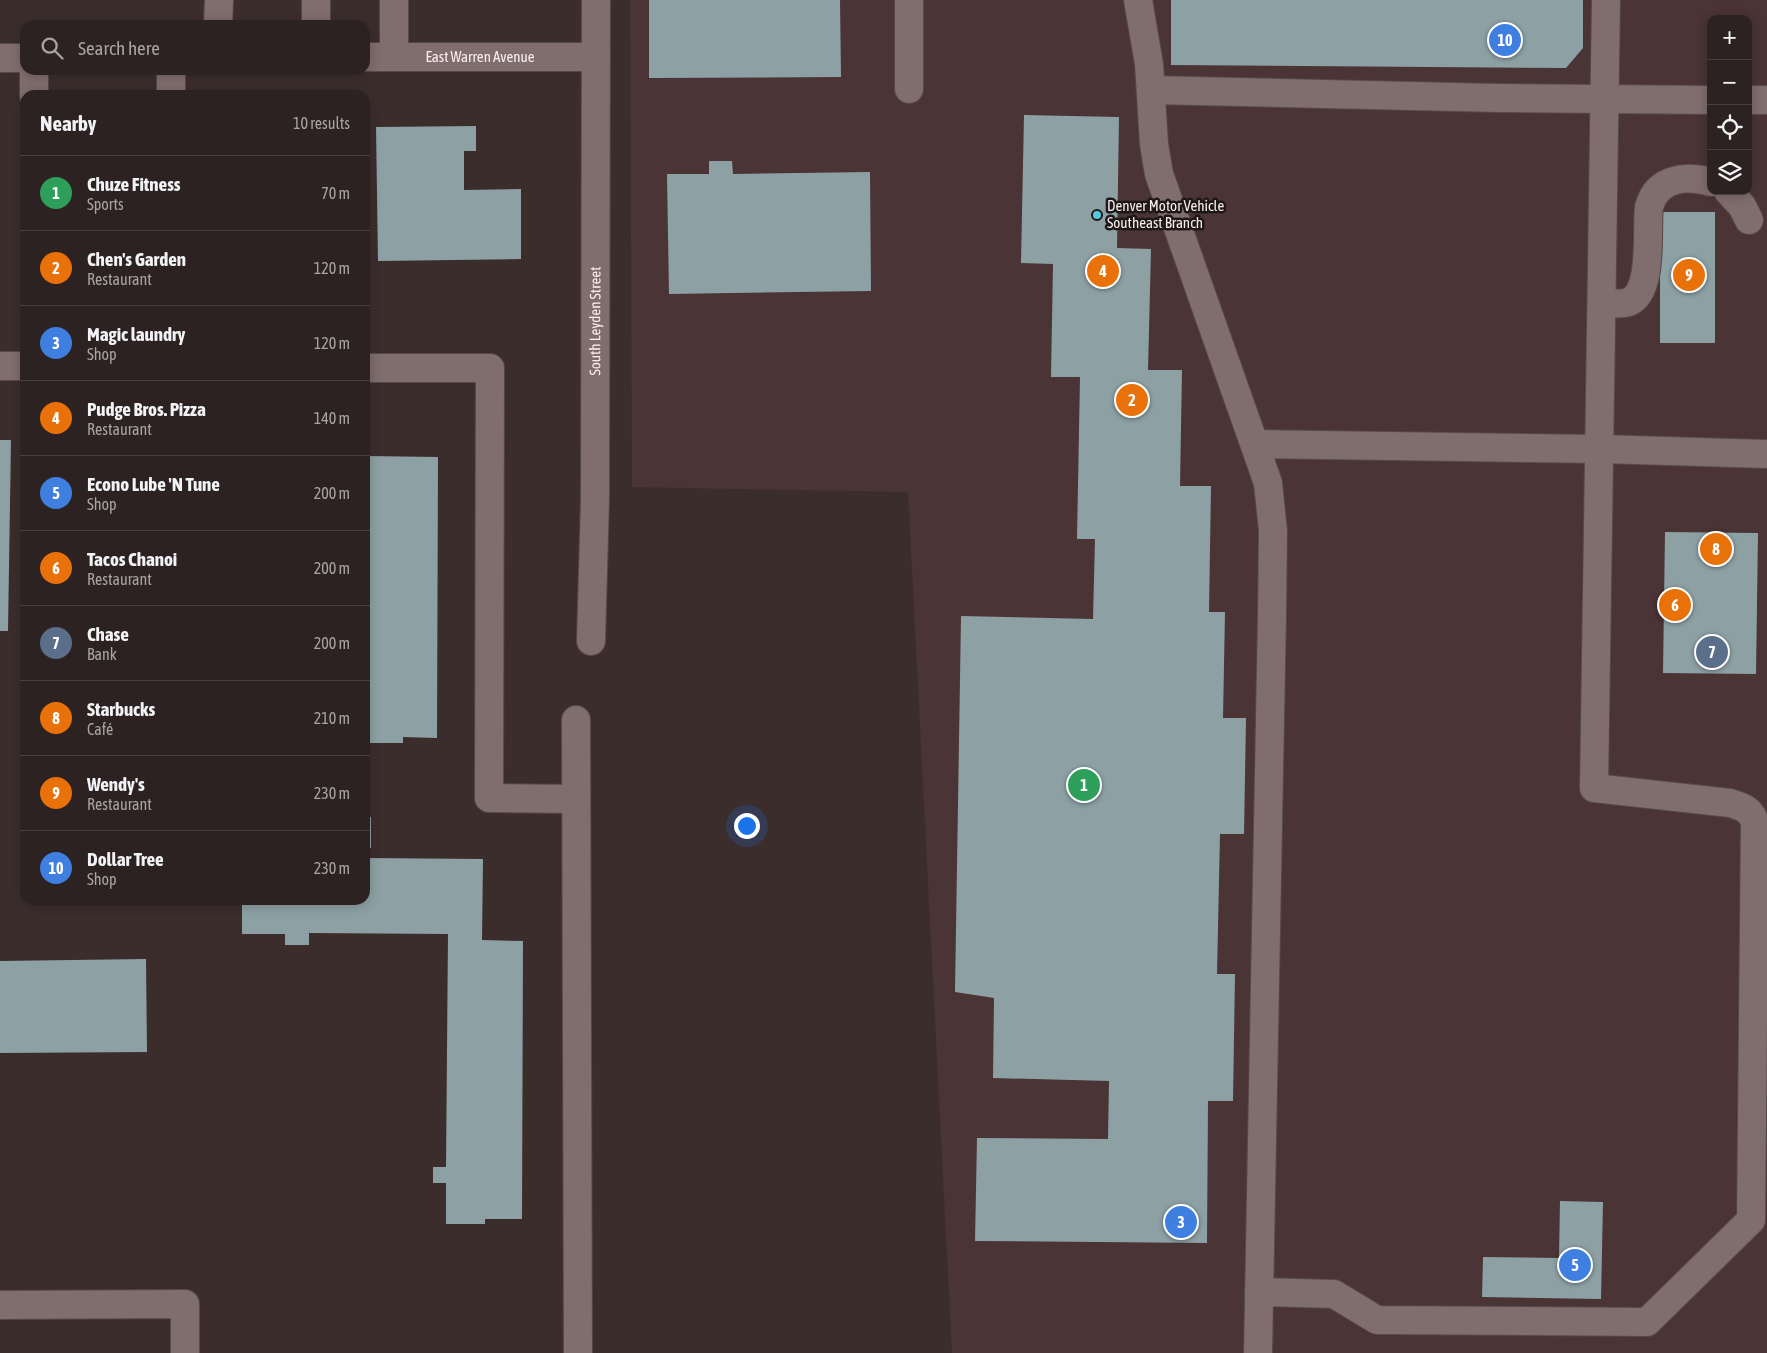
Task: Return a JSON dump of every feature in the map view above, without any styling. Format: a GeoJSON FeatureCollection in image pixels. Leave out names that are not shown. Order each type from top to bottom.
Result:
{"type":"FeatureCollection","features":[{"type":"Feature","properties":{"kind":"street"},"geometry":{"type":"LineString","coordinates":[[218,20],[219,0]]}},
{"type":"Feature","properties":{"kind":"street"},"geometry":{"type":"LineString","coordinates":[[316,0],[316,20]]}},
{"type":"Feature","properties":{"kind":"street"},"geometry":{"type":"LineString","coordinates":[[394,0],[394,57]]}},
{"type":"Feature","properties":{"kind":"street","name":"South Leyden Street"},"geometry":{"type":"LineString","coordinates":[[591,641],[595,500],[596,0]]}},
{"type":"Feature","properties":{"kind":"street"},"geometry":{"type":"LineString","coordinates":[[909,0],[909,89]]}},
{"type":"Feature","properties":{"kind":"street"},"geometry":{"type":"LineString","coordinates":[[1138,0],[1148,58],[1154,144],[1159,174],[1255,444],[1271,498],[1273,531],[1258,1353]]}},
{"type":"Feature","properties":{"kind":"street"},"geometry":{"type":"LineString","coordinates":[[1259,1292],[1334,1294],[1377,1320],[1647,1322],[1751,1220],[1755,880],[1755,822],[1752,813],[1743,806],[1594,788],[1606,0]]}},
{"type":"Feature","properties":{"kind":"street","name":"East Warren Avenue"},"geometry":{"type":"LineString","coordinates":[[370,57],[596,56]]}},
{"type":"Feature","properties":{"kind":"street"},"geometry":{"type":"LineString","coordinates":[[0,58],[20,58]]}},
{"type":"Feature","properties":{"kind":"street"},"geometry":{"type":"LineString","coordinates":[[34,75],[34,90]]}},
{"type":"Feature","properties":{"kind":"street"},"geometry":{"type":"LineString","coordinates":[[171,75],[171,90]]}},
{"type":"Feature","properties":{"kind":"street"},"geometry":{"type":"LineString","coordinates":[[1151,90],[1707,100]]}},
{"type":"Feature","properties":{"kind":"street"},"geometry":{"type":"LineString","coordinates":[[1752,100],[1767,100]]}},
{"type":"Feature","properties":{"kind":"street"},"geometry":{"type":"LineString","coordinates":[[1602,303],[1622,304],[1629,302],[1640,290],[1646,268],[1650,207],[1657,191],[1664,184],[1679,178],[1707,182]]}},
{"type":"Feature","properties":{"kind":"street"},"geometry":{"type":"LineString","coordinates":[[1732,195],[1742,206],[1749,220]]}},
{"type":"Feature","properties":{"kind":"street"},"geometry":{"type":"LineString","coordinates":[[0,366],[20,366]]}},
{"type":"Feature","properties":{"kind":"street"},"geometry":{"type":"LineString","coordinates":[[370,368],[490,368],[489,798],[576,798]]}},
{"type":"Feature","properties":{"kind":"street"},"geometry":{"type":"LineString","coordinates":[[1255,444],[1600,449],[1767,454]]}},
{"type":"Feature","properties":{"kind":"street"},"geometry":{"type":"LineString","coordinates":[[576,720],[578,1353]]}},
{"type":"Feature","properties":{"kind":"street"},"geometry":{"type":"LineString","coordinates":[[0,1305],[185,1304],[185,1353]]}},
{"type":"Feature","properties":{"kind":"shaded area"},"geometry":{"type":"Polygon","coordinates":[[[630,0],[1767,0],[1767,1353],[952,1353],[908,492],[632,487],[630,0]]]}},
{"type":"Feature","properties":{"kind":"building"},"geometry":{"type":"Polygon","coordinates":[[[649,0],[840,0],[841,77],[649,78],[649,0]]]}},
{"type":"Feature","properties":{"kind":"building"},"geometry":{"type":"Polygon","coordinates":[[[1171,0],[1583,0],[1583,48],[1566,68],[1171,65],[1171,0]]]}},
{"type":"Feature","properties":{"kind":"building"},"geometry":{"type":"Polygon","coordinates":[[[1024,115],[1119,117],[1117,248],[1151,249],[1148,370],[1182,370],[1180,486],[1211,486],[1209,612],[1225,612],[1223,718],[1246,718],[1244,834],[1220,834],[1217,974],[1235,974],[1233,1101],[1208,1101],[1207,1243],[975,1241],[977,1138],[1108,1139],[1109,1081],[993,1078],[994,998],[955,992],[961,616],[1093,619],[1095,539],[1077,539],[1080,377],[1051,377],[1053,264],[1021,263],[1024,115]]]}},
{"type":"Feature","properties":{"kind":"building"},"geometry":{"type":"Polygon","coordinates":[[[476,126],[476,151],[464,151],[464,190],[521,189],[521,259],[378,261],[376,127],[476,126]]]}},
{"type":"Feature","properties":{"kind":"building"},"geometry":{"type":"Polygon","coordinates":[[[709,161],[732,161],[733,174],[870,172],[871,291],[669,294],[667,174],[709,174],[709,161]]]}},
{"type":"Feature","properties":{"kind":"building"},"geometry":{"type":"Polygon","coordinates":[[[1660,212],[1715,212],[1715,343],[1660,343],[1660,212]]]}},
{"type":"Feature","properties":{"kind":"building"},"geometry":{"type":"Polygon","coordinates":[[[0,440],[11,440],[8,631],[0,631],[0,440]]]}},
{"type":"Feature","properties":{"kind":"building"},"geometry":{"type":"Polygon","coordinates":[[[370,456],[438,457],[437,738],[403,737],[403,743],[370,743],[370,456]]]}},
{"type":"Feature","properties":{"kind":"building"},"geometry":{"type":"Polygon","coordinates":[[[1665,532],[1758,533],[1756,674],[1663,673],[1665,532]]]}},
{"type":"Feature","properties":{"kind":"building"},"geometry":{"type":"Polygon","coordinates":[[[370,817],[371,817],[370,848],[370,817]]]}},
{"type":"Feature","properties":{"kind":"building"},"geometry":{"type":"Polygon","coordinates":[[[370,858],[483,859],[482,940],[523,941],[522,1219],[485,1219],[485,1224],[446,1224],[446,1183],[433,1183],[433,1167],[446,1167],[448,934],[309,933],[309,945],[285,945],[285,934],[242,934],[242,905],[370,905],[370,858]]]}},
{"type":"Feature","properties":{"kind":"building"},"geometry":{"type":"Polygon","coordinates":[[[146,959],[147,1052],[0,1053],[0,961],[146,959]]]}},
{"type":"Feature","properties":{"kind":"building"},"geometry":{"type":"Polygon","coordinates":[[[1560,1201],[1603,1202],[1601,1299],[1482,1297],[1483,1257],[1559,1258],[1560,1201]]]}},
{"type":"Feature","properties":{"kind":"place","name":"Dollar Tree"},"geometry":{"type":"Point","coordinates":[1505,40]}},
{"type":"Feature","properties":{"kind":"place","name":"Denver Motor Vehicle Southeast Branch"},"geometry":{"type":"Point","coordinates":[1097,215]}},
{"type":"Feature","properties":{"kind":"place","name":"Pudge Bros. Pizza"},"geometry":{"type":"Point","coordinates":[1103,271]}},
{"type":"Feature","properties":{"kind":"place","name":"Wendy's"},"geometry":{"type":"Point","coordinates":[1689,275]}},
{"type":"Feature","properties":{"kind":"place","name":"Chen's Garden"},"geometry":{"type":"Point","coordinates":[1132,400]}},
{"type":"Feature","properties":{"kind":"place","name":"Starbucks"},"geometry":{"type":"Point","coordinates":[1716,549]}},
{"type":"Feature","properties":{"kind":"place","name":"Tacos Chanoi"},"geometry":{"type":"Point","coordinates":[1675,605]}},
{"type":"Feature","properties":{"kind":"place","name":"Chase"},"geometry":{"type":"Point","coordinates":[1712,652]}},
{"type":"Feature","properties":{"kind":"place","name":"Chuze Fitness"},"geometry":{"type":"Point","coordinates":[1084,785]}},
{"type":"Feature","properties":{"kind":"place","name":"Magic laundry"},"geometry":{"type":"Point","coordinates":[1181,1222]}},
{"type":"Feature","properties":{"kind":"place","name":"Econo Lube 'N Tune"},"geometry":{"type":"Point","coordinates":[1575,1265]}}]}
